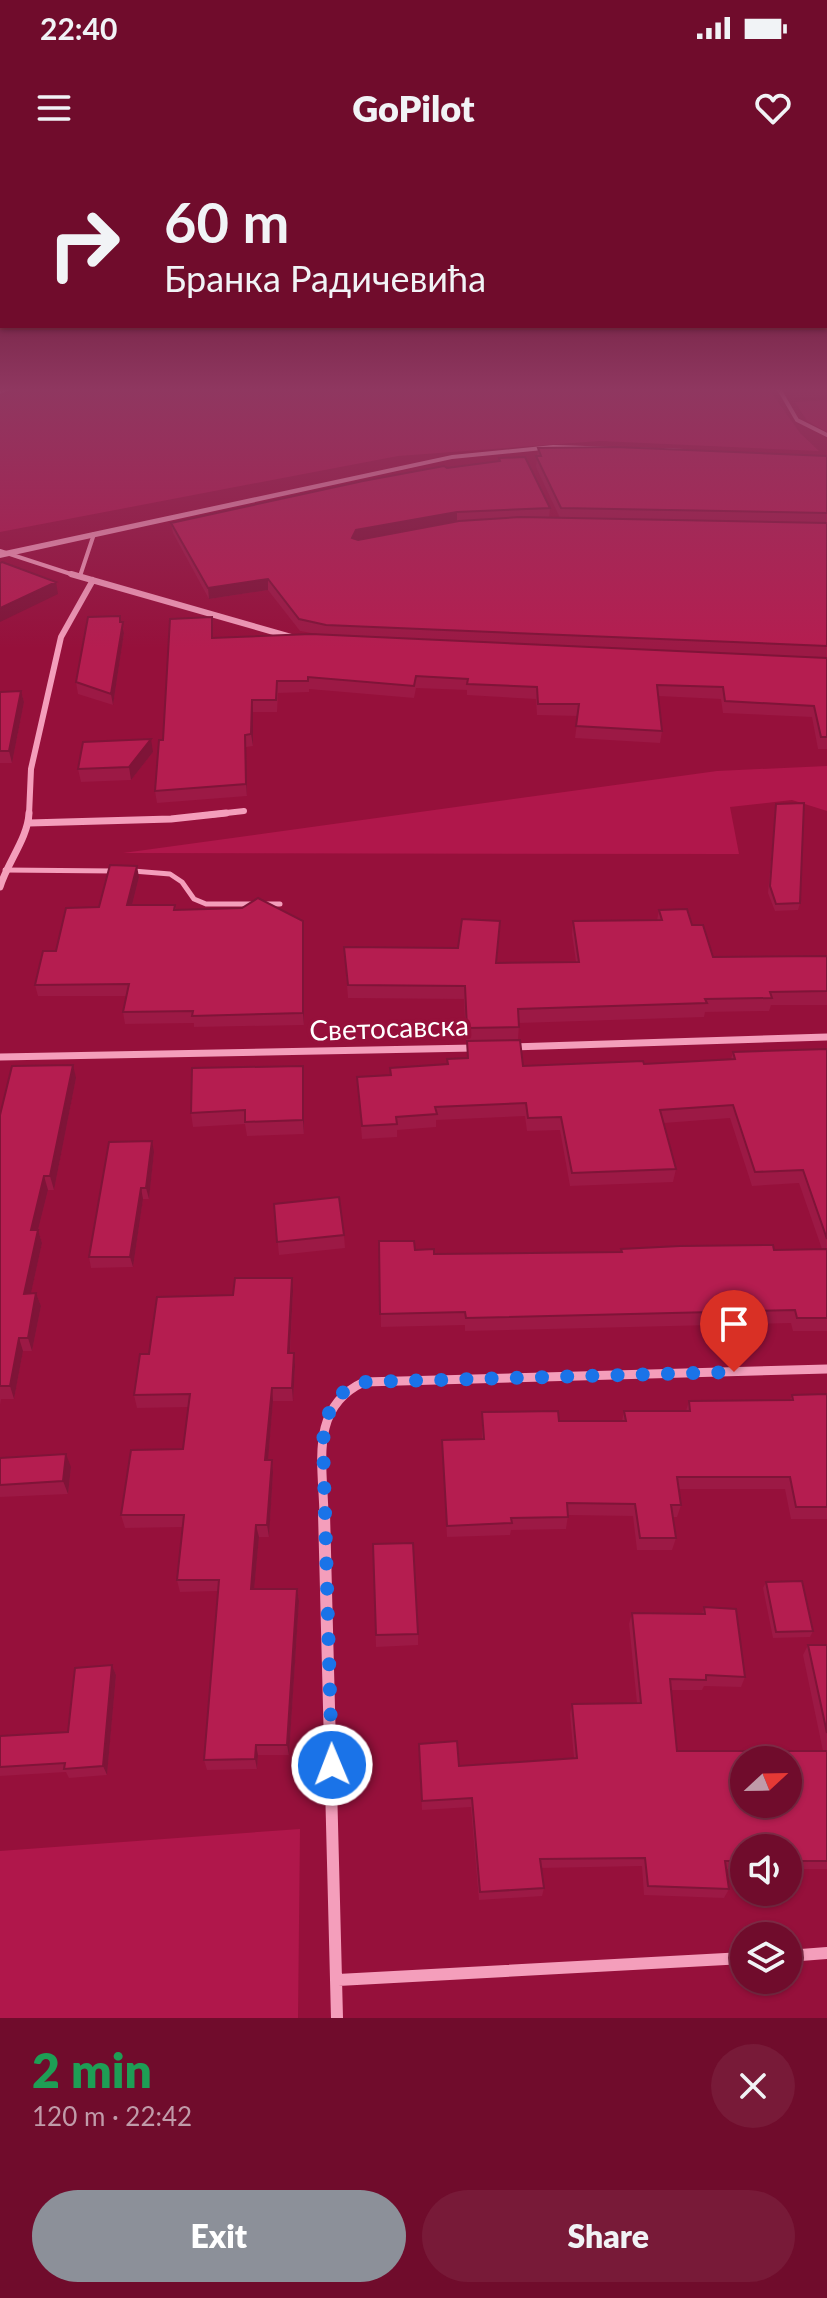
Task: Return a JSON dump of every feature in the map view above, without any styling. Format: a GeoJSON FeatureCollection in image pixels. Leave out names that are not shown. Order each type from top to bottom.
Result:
{"type":"FeatureCollection","features":[{"type":"Feature","properties":{"kind":"street"},"geometry":{"type":"LineString","coordinates":[[3,553],[364,476]]}},
{"type":"Feature","properties":{"kind":"street"},"geometry":{"type":"LineString","coordinates":[[80,576],[94,534]]}},
{"type":"Feature","properties":{"kind":"street"},"geometry":{"type":"LineString","coordinates":[[3,553],[245,626],[298,638]]}},
{"type":"Feature","properties":{"kind":"street"},"geometry":{"type":"LineString","coordinates":[[0,887],[5,870],[29,823],[31,769],[61,637],[93,580]]}},
{"type":"Feature","properties":{"kind":"street"},"geometry":{"type":"LineString","coordinates":[[29,823],[171,819],[244,811]]}},
{"type":"Feature","properties":{"kind":"street","name":"Светосавска"},"geometry":{"type":"LineString","coordinates":[[506,1047],[827,1037]]}},
{"type":"Feature","properties":{"kind":"street","name":"Светосавска"},"geometry":{"type":"LineString","coordinates":[[0,1057],[490,1047]]}},
{"type":"Feature","properties":{"kind":"street"},"geometry":{"type":"LineString","coordinates":[[337,2018],[323,1440],[330,1405],[345,1389],[364,1382],[827,1369]]}},
{"type":"Feature","properties":{"kind":"street"},"geometry":{"type":"LineString","coordinates":[[802,1955],[827,1953]]}},
{"type":"Feature","properties":{"kind":"street"},"geometry":{"type":"LineString","coordinates":[[338,1980],[730,1959]]}},
{"type":"Feature","properties":{"kind":"lane"},"geometry":{"type":"LineString","coordinates":[[5,870],[116,871]]}},
{"type":"Feature","properties":{"kind":"lane"},"geometry":{"type":"LineString","coordinates":[[132,871],[164,872],[184,880],[194,899],[206,904],[280,904]]}},
{"type":"Feature","properties":{"kind":"shaded area"},"geometry":{"type":"Polygon","coordinates":[[[0,476],[295,476],[0,532],[0,476]]]}},
{"type":"Feature","properties":{"kind":"shaded area"},"geometry":{"type":"Polygon","coordinates":[[[827,766],[827,811],[792,800],[730,807],[739,854],[123,853],[717,771],[827,766]]]}},
{"type":"Feature","properties":{"kind":"shaded area"},"geometry":{"type":"Polygon","coordinates":[[[300,1829],[298,2018],[0,2018],[0,1851],[300,1829]]]}},
{"type":"Feature","properties":{"kind":"building"},"geometry":{"type":"Polygon","coordinates":[[[392,476],[534,476],[550,508],[457,512],[356,530],[352,538],[358,540],[459,521],[520,517],[827,523],[827,646],[326,625],[299,619],[268,579],[208,588],[171,523],[392,476]]]}},
{"type":"Feature","properties":{"kind":"building"},"geometry":{"type":"Polygon","coordinates":[[[545,476],[827,476],[827,513],[561,508],[545,476]]]}},
{"type":"Feature","properties":{"kind":"building"},"geometry":{"type":"Polygon","coordinates":[[[2,562],[56,582],[0,608],[2,562]]]}},
{"type":"Feature","properties":{"kind":"building"},"geometry":{"type":"Polygon","coordinates":[[[120,616],[120,622],[123,622],[111,694],[76,682],[88,617],[120,616]]]}},
{"type":"Feature","properties":{"kind":"building"},"geometry":{"type":"Polygon","coordinates":[[[212,617],[212,638],[311,634],[827,658],[827,737],[821,737],[814,706],[725,701],[723,687],[657,685],[662,731],[576,726],[579,704],[538,704],[537,687],[467,684],[468,679],[416,676],[414,686],[308,677],[308,681],[277,681],[276,700],[252,700],[251,734],[245,735],[246,784],[155,791],[159,740],[163,740],[170,619],[212,617]]]}},
{"type":"Feature","properties":{"kind":"building"},"geometry":{"type":"Polygon","coordinates":[[[21,691],[9,751],[0,751],[0,692],[21,691]]]}},
{"type":"Feature","properties":{"kind":"building"},"geometry":{"type":"Polygon","coordinates":[[[151,739],[129,767],[78,769],[83,742],[151,739]]]}},
{"type":"Feature","properties":{"kind":"building"},"geometry":{"type":"Polygon","coordinates":[[[804,803],[800,903],[776,904],[770,886],[776,804],[804,803]]]}},
{"type":"Feature","properties":{"kind":"building"},"geometry":{"type":"Polygon","coordinates":[[[110,865],[137,866],[127,905],[175,905],[174,910],[242,908],[258,898],[303,921],[303,1013],[192,1016],[193,1011],[123,1012],[129,984],[35,985],[43,951],[56,951],[66,908],[99,907],[110,865]]]}},
{"type":"Feature","properties":{"kind":"building"},"geometry":{"type":"Polygon","coordinates":[[[687,909],[692,925],[703,925],[713,957],[827,956],[827,991],[770,992],[772,998],[705,999],[707,1003],[518,1009],[519,1027],[467,1028],[465,986],[348,985],[344,947],[458,948],[462,919],[500,921],[496,963],[579,962],[573,921],[662,920],[659,910],[687,909]]]}},
{"type":"Feature","properties":{"kind":"building"},"geometry":{"type":"Polygon","coordinates":[[[520,1040],[523,1066],[735,1059],[733,1052],[827,1049],[827,1239],[803,1170],[755,1172],[733,1105],[660,1110],[676,1169],[572,1173],[561,1117],[528,1118],[526,1103],[435,1107],[437,1114],[396,1117],[397,1124],[362,1126],[357,1077],[391,1075],[390,1068],[448,1064],[447,1059],[468,1058],[467,1041],[520,1040]]]}},
{"type":"Feature","properties":{"kind":"building"},"geometry":{"type":"Polygon","coordinates":[[[73,1065],[50,1176],[44,1176],[31,1230],[38,1230],[24,1294],[36,1293],[28,1338],[19,1338],[10,1386],[0,1386],[0,1115],[12,1066],[73,1065]]]}},
{"type":"Feature","properties":{"kind":"building"},"geometry":{"type":"Polygon","coordinates":[[[303,1066],[303,1120],[245,1122],[245,1110],[191,1113],[192,1068],[303,1066]]]}},
{"type":"Feature","properties":{"kind":"building"},"geometry":{"type":"Polygon","coordinates":[[[152,1141],[146,1188],[141,1188],[130,1257],[89,1257],[109,1142],[152,1141]]]}},
{"type":"Feature","properties":{"kind":"building"},"geometry":{"type":"Polygon","coordinates":[[[339,1197],[344,1235],[277,1242],[274,1204],[339,1197]]]}},
{"type":"Feature","properties":{"kind":"building"},"geometry":{"type":"Polygon","coordinates":[[[379,1241],[414,1241],[415,1250],[434,1249],[434,1254],[622,1252],[621,1249],[680,1246],[773,1245],[774,1250],[827,1249],[827,1318],[797,1318],[795,1310],[466,1318],[465,1312],[380,1314],[379,1241]]]}},
{"type":"Feature","properties":{"kind":"building"},"geometry":{"type":"Polygon","coordinates":[[[235,1278],[292,1278],[288,1353],[294,1353],[292,1388],[272,1388],[265,1460],[272,1460],[267,1525],[256,1525],[251,1589],[297,1589],[287,1745],[256,1745],[255,1759],[204,1760],[219,1580],[177,1580],[184,1515],[121,1515],[131,1450],[183,1449],[190,1394],[134,1395],[140,1354],[149,1354],[157,1297],[233,1295],[235,1278]]]}},
{"type":"Feature","properties":{"kind":"building"},"geometry":{"type":"Polygon","coordinates":[[[827,1394],[827,1507],[796,1507],[790,1477],[677,1477],[681,1505],[671,1505],[676,1538],[640,1538],[635,1504],[567,1503],[568,1517],[511,1518],[512,1523],[447,1526],[442,1440],[484,1439],[482,1412],[558,1411],[559,1421],[626,1421],[624,1411],[690,1411],[689,1401],[793,1400],[792,1395],[827,1394]]]}},
{"type":"Feature","properties":{"kind":"building"},"geometry":{"type":"Polygon","coordinates":[[[66,1454],[63,1481],[0,1485],[0,1458],[66,1454]]]}},
{"type":"Feature","properties":{"kind":"building"},"geometry":{"type":"Polygon","coordinates":[[[413,1543],[418,1634],[376,1635],[373,1544],[413,1543]]]}},
{"type":"Feature","properties":{"kind":"building"},"geometry":{"type":"Polygon","coordinates":[[[802,1581],[813,1631],[776,1632],[766,1582],[802,1581]]]}},
{"type":"Feature","properties":{"kind":"building"},"geometry":{"type":"Polygon","coordinates":[[[704,1607],[736,1609],[745,1677],[706,1675],[706,1680],[670,1679],[677,1751],[730,1751],[730,1818],[802,1818],[802,1751],[827,1751],[827,1861],[802,1861],[802,1834],[730,1834],[730,1861],[725,1861],[729,1889],[648,1886],[645,1858],[540,1859],[544,1888],[480,1892],[472,1798],[422,1801],[419,1744],[457,1741],[459,1766],[577,1758],[572,1704],[641,1703],[632,1613],[705,1614],[704,1607]]]}},
{"type":"Feature","properties":{"kind":"building"},"geometry":{"type":"Polygon","coordinates":[[[808,1645],[827,1645],[827,1733],[808,1645]]]}},
{"type":"Feature","properties":{"kind":"building"},"geometry":{"type":"Polygon","coordinates":[[[112,1665],[103,1766],[64,1769],[65,1763],[0,1767],[0,1736],[68,1732],[75,1668],[112,1665]]]}},
{"type":"Feature","properties":{"kind":"route"},"geometry":{"type":"LineString","coordinates":[[332,1765],[323,1440],[330,1405],[345,1389],[364,1382],[734,1372]]}}]}
